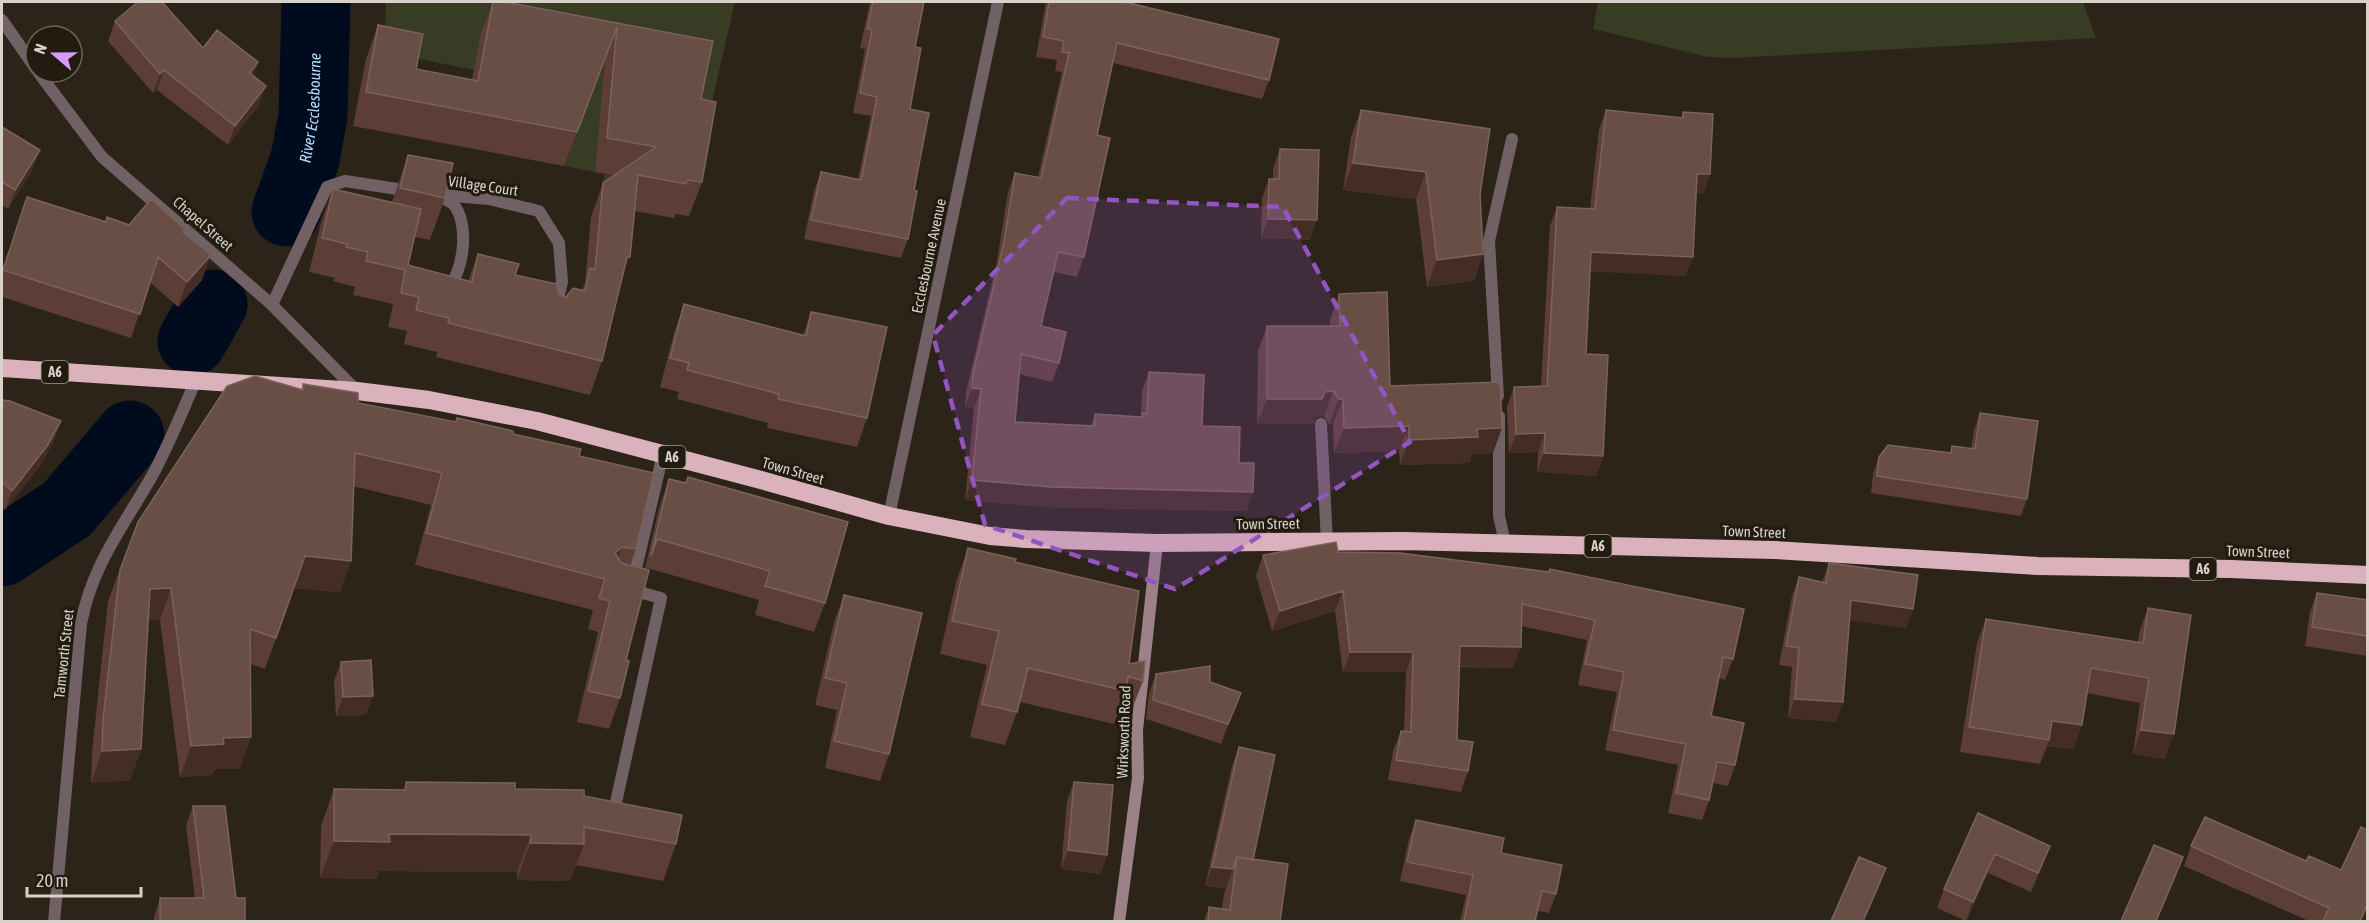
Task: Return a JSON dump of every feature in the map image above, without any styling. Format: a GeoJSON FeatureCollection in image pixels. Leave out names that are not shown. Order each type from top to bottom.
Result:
{"type":"FeatureCollection","features":[{"type":"Feature","properties":{"kind":"highway","name":"A6"},"geometry":{"type":"LineString","coordinates":[[2,368],[190,380]]}},
{"type":"Feature","properties":{"kind":"highway","name":"Town Street"},"geometry":{"type":"LineString","coordinates":[[190,380],[357,392],[429,400],[526,419],[889,516],[990,536],[1157,543],[1505,543],[1861,553],[2038,567],[2230,569],[2367,575]]}},
{"type":"Feature","properties":{"kind":"street","name":"Ecclesbourne Avenue"},"geometry":{"type":"LineString","coordinates":[[889,516],[998,2]]}},
{"type":"Feature","properties":{"kind":"street","name":"Chapel Street"},"geometry":{"type":"LineString","coordinates":[[2,21],[24,52]]}},
{"type":"Feature","properties":{"kind":"street","name":"Chapel Street"},"geometry":{"type":"LineString","coordinates":[[47,84],[102,158],[271,304],[357,392]]}},
{"type":"Feature","properties":{"kind":"street"},"geometry":{"type":"LineString","coordinates":[[1505,543],[1499,516],[1501,448],[1489,241],[1512,139]]}},
{"type":"Feature","properties":{"kind":"street","name":"Village Court"},"geometry":{"type":"LineString","coordinates":[[271,304],[327,187],[345,181],[436,195],[489,199],[539,211],[559,243],[562,282],[552,323]]}},
{"type":"Feature","properties":{"kind":"street"},"geometry":{"type":"LineString","coordinates":[[434,300],[450,286],[463,255],[463,224],[453,204],[436,195]]}},
{"type":"Feature","properties":{"kind":"street","name":"Tamworth Street"},"geometry":{"type":"LineString","coordinates":[[54,921],[81,624],[87,594],[106,551],[152,475],[190,380]]}},
{"type":"Feature","properties":{"kind":"street"},"geometry":{"type":"LineString","coordinates":[[1321,424],[1327,542]]}},
{"type":"Feature","properties":{"kind":"street"},"geometry":{"type":"LineString","coordinates":[[631,590],[663,454]]}},
{"type":"Feature","properties":{"kind":"street","name":"Wirksworth Road"},"geometry":{"type":"LineString","coordinates":[[1119,921],[1138,778],[1137,730],[1157,543]]}},
{"type":"Feature","properties":{"kind":"street"},"geometry":{"type":"LineString","coordinates":[[612,586],[661,598],[615,807]]}},
{"type":"Feature","properties":{"kind":"highlighted area"},"geometry":{"type":"Polygon","coordinates":[[[1067,198],[1283,207],[1410,442],[1175,589],[985,525],[933,335],[1067,198]]]}},
{"type":"Feature","properties":{"kind":"green space"},"geometry":{"type":"Polygon","coordinates":[[[386,2],[735,2],[704,136],[689,216],[675,214],[674,218],[632,210],[600,195],[605,174],[550,163],[559,119],[474,70],[385,52],[386,2]]]}},
{"type":"Feature","properties":{"kind":"green space"},"geometry":{"type":"Polygon","coordinates":[[[1598,2],[2083,2],[2096,38],[1733,58],[1708,57],[1593,29],[1598,2]]]}},
{"type":"Feature","properties":{"kind":"building"},"geometry":{"type":"Polygon","coordinates":[[[138,2],[162,2],[203,48],[217,30],[258,62],[250,73],[266,86],[235,126],[164,70],[160,74],[115,21],[138,2]]]}},
{"type":"Feature","properties":{"kind":"building"},"geometry":{"type":"Polygon","coordinates":[[[493,2],[505,2],[713,41],[701,99],[716,102],[702,182],[687,180],[686,184],[638,175],[630,257],[627,257],[602,361],[448,323],[449,318],[416,310],[419,297],[401,293],[405,270],[366,261],[368,252],[322,238],[333,189],[421,209],[408,265],[472,282],[478,254],[519,264],[515,275],[557,284],[558,294],[566,297],[573,288],[585,291],[590,268],[595,270],[603,183],[656,147],[607,138],[617,27],[577,132],[366,92],[378,25],[423,34],[416,69],[478,81],[493,2]]]}},
{"type":"Feature","properties":{"kind":"building"},"geometry":{"type":"Polygon","coordinates":[[[873,2],[924,2],[915,47],[921,48],[910,109],[929,113],[914,190],[917,191],[908,239],[811,220],[821,172],[861,180],[877,97],[860,93],[872,30],[867,29],[873,2]]]}},
{"type":"Feature","properties":{"kind":"building"},"geometry":{"type":"Polygon","coordinates":[[[1049,2],[1125,2],[1279,39],[1269,80],[1117,43],[1097,135],[1110,138],[1084,257],[1058,252],[1041,326],[1066,332],[1059,363],[1021,354],[1015,422],[1094,426],[1095,414],[1142,417],[1142,413],[1147,414],[1149,372],[1204,375],[1202,426],[1240,427],[1239,463],[1254,463],[1253,492],[1051,487],[972,480],[981,389],[972,388],[973,373],[1004,242],[1015,173],[1041,178],[1069,53],[1062,52],[1064,41],[1043,37],[1049,2]]]}},
{"type":"Feature","properties":{"kind":"building"},"geometry":{"type":"Polygon","coordinates":[[[1361,110],[1490,129],[1480,194],[1483,254],[1437,260],[1426,172],[1353,163],[1361,110]]]}},
{"type":"Feature","properties":{"kind":"building"},"geometry":{"type":"Polygon","coordinates":[[[1606,110],[1683,118],[1683,112],[1713,114],[1710,174],[1697,174],[1693,257],[1591,252],[1586,354],[1608,355],[1603,456],[1544,453],[1545,433],[1516,434],[1514,387],[1547,386],[1557,207],[1595,209],[1606,110]]]}},
{"type":"Feature","properties":{"kind":"building"},"geometry":{"type":"Polygon","coordinates":[[[2,127],[40,150],[15,190],[2,182],[2,127]]]}},
{"type":"Feature","properties":{"kind":"building"},"geometry":{"type":"Polygon","coordinates":[[[1280,149],[1319,150],[1317,220],[1268,219],[1269,179],[1279,179],[1280,149]]]}},
{"type":"Feature","properties":{"kind":"building"},"geometry":{"type":"Polygon","coordinates":[[[408,155],[453,163],[445,198],[400,188],[408,155]]]}},
{"type":"Feature","properties":{"kind":"building"},"geometry":{"type":"Polygon","coordinates":[[[27,197],[106,222],[107,217],[129,225],[151,199],[185,229],[183,232],[211,255],[187,282],[158,257],[140,314],[3,270],[27,197]]]}},
{"type":"Feature","properties":{"kind":"building"},"geometry":{"type":"Polygon","coordinates":[[[1387,292],[1390,386],[1500,382],[1502,428],[1477,429],[1478,437],[1409,440],[1409,426],[1344,428],[1343,399],[1339,399],[1333,391],[1325,392],[1322,399],[1267,399],[1267,326],[1340,326],[1339,294],[1387,292]]]}},
{"type":"Feature","properties":{"kind":"building"},"geometry":{"type":"Polygon","coordinates":[[[684,304],[806,336],[811,312],[887,327],[867,418],[778,399],[779,394],[687,370],[689,363],[670,358],[684,304]]]}},
{"type":"Feature","properties":{"kind":"building"},"geometry":{"type":"Polygon","coordinates":[[[255,376],[303,390],[303,384],[358,393],[358,403],[456,422],[457,418],[513,431],[513,434],[581,449],[579,456],[654,473],[636,549],[622,547],[615,553],[621,563],[649,570],[626,660],[629,661],[620,698],[588,691],[610,601],[599,598],[605,579],[426,533],[442,473],[355,453],[351,561],[305,556],[276,638],[250,629],[251,737],[223,738],[224,744],[191,746],[171,588],[150,589],[141,749],[102,751],[103,720],[120,570],[138,522],[227,386],[255,376]]]}},
{"type":"Feature","properties":{"kind":"building"},"geometry":{"type":"Polygon","coordinates":[[[2,400],[61,421],[47,446],[12,491],[2,482],[2,400]]]}},
{"type":"Feature","properties":{"kind":"building"},"geometry":{"type":"Polygon","coordinates":[[[1980,413],[2038,421],[2027,499],[1877,476],[1879,457],[1888,445],[1951,453],[1952,446],[1975,449],[1980,413]]]}},
{"type":"Feature","properties":{"kind":"building"},"geometry":{"type":"Polygon","coordinates":[[[688,477],[848,522],[825,603],[765,586],[770,571],[657,539],[651,556],[669,479],[686,483],[688,477]]]}},
{"type":"Feature","properties":{"kind":"building"},"geometry":{"type":"Polygon","coordinates":[[[1336,542],[1338,552],[1400,553],[1549,572],[1550,569],[1744,609],[1733,659],[1723,657],[1711,716],[1744,723],[1735,765],[1717,762],[1709,800],[1676,793],[1686,744],[1613,730],[1624,672],[1585,664],[1595,620],[1522,604],[1521,647],[1460,646],[1457,740],[1473,742],[1468,771],[1396,760],[1401,731],[1411,732],[1413,652],[1350,652],[1343,591],[1280,611],[1263,555],[1336,542]]]}},
{"type":"Feature","properties":{"kind":"building"},"geometry":{"type":"Polygon","coordinates":[[[968,548],[1016,559],[1015,562],[1139,591],[1129,664],[1145,661],[1143,681],[1128,676],[1126,691],[1028,668],[1017,712],[982,704],[999,631],[952,621],[968,548]]]}},
{"type":"Feature","properties":{"kind":"building"},"geometry":{"type":"Polygon","coordinates":[[[1829,563],[1918,575],[1913,609],[1851,600],[1843,702],[1795,699],[1799,648],[1786,646],[1799,577],[1826,583],[1829,563]]]}},
{"type":"Feature","properties":{"kind":"building"},"geometry":{"type":"Polygon","coordinates":[[[2317,593],[2367,600],[2367,636],[2312,627],[2317,593]]]}},
{"type":"Feature","properties":{"kind":"building"},"geometry":{"type":"Polygon","coordinates":[[[844,595],[922,613],[889,754],[834,741],[847,683],[825,678],[844,595]]]}},
{"type":"Feature","properties":{"kind":"building"},"geometry":{"type":"Polygon","coordinates":[[[2148,608],[2191,615],[2174,734],[2141,730],[2149,678],[2091,668],[2082,725],[2052,721],[2049,740],[1969,727],[1986,619],[2143,643],[2148,608]]]}},
{"type":"Feature","properties":{"kind":"building"},"geometry":{"type":"Polygon","coordinates":[[[371,660],[373,696],[343,697],[341,662],[371,660]]]}},
{"type":"Feature","properties":{"kind":"building"},"geometry":{"type":"Polygon","coordinates":[[[1210,666],[1210,682],[1241,693],[1228,724],[1153,700],[1156,674],[1210,666]]]}},
{"type":"Feature","properties":{"kind":"building"},"geometry":{"type":"Polygon","coordinates":[[[1239,747],[1275,755],[1253,860],[1237,857],[1233,869],[1212,867],[1239,747]]]}},
{"type":"Feature","properties":{"kind":"building"},"geometry":{"type":"Polygon","coordinates":[[[406,782],[515,783],[515,789],[584,790],[584,796],[682,815],[676,844],[584,827],[584,844],[530,843],[531,835],[389,834],[390,842],[334,841],[334,789],[406,790],[406,782]]]}},
{"type":"Feature","properties":{"kind":"building"},"geometry":{"type":"Polygon","coordinates":[[[1074,782],[1113,785],[1107,855],[1068,850],[1074,782]]]}},
{"type":"Feature","properties":{"kind":"building"},"geometry":{"type":"Polygon","coordinates":[[[193,806],[225,806],[236,898],[245,898],[245,921],[160,921],[160,898],[204,898],[193,806]]]}},
{"type":"Feature","properties":{"kind":"building"},"geometry":{"type":"Polygon","coordinates":[[[1978,813],[2050,846],[2038,873],[1995,854],[1973,902],[1944,889],[1978,813]]]}},
{"type":"Feature","properties":{"kind":"building"},"geometry":{"type":"Polygon","coordinates":[[[2205,817],[2306,861],[2309,856],[2341,870],[2361,827],[2367,830],[2367,905],[2360,921],[2323,921],[2329,908],[2191,846],[2205,817]]]}},
{"type":"Feature","properties":{"kind":"building"},"geometry":{"type":"Polygon","coordinates":[[[1416,820],[1504,838],[1501,853],[1562,865],[1556,894],[1542,891],[1535,921],[1464,921],[1473,875],[1407,862],[1416,820]]]}},
{"type":"Feature","properties":{"kind":"building"},"geometry":{"type":"Polygon","coordinates":[[[2154,845],[2183,857],[2156,921],[2121,921],[2154,845]]]}},
{"type":"Feature","properties":{"kind":"building"},"geometry":{"type":"Polygon","coordinates":[[[1237,857],[1288,864],[1280,921],[1208,921],[1209,907],[1230,910],[1237,857]]]}},
{"type":"Feature","properties":{"kind":"building"},"geometry":{"type":"Polygon","coordinates":[[[1859,857],[1886,868],[1863,921],[1831,921],[1859,857]]]}},
{"type":"Feature","properties":{"kind":"waterway","name":"River Ecclesbourne"},"geometry":{"type":"LineString","coordinates":[[286,212],[305,159],[313,116],[316,2]]}},
{"type":"Feature","properties":{"kind":"waterway","name":"River Ecclesbourne"},"geometry":{"type":"LineString","coordinates":[[192,341],[213,304]]}},
{"type":"Feature","properties":{"kind":"waterway","name":"River Ecclesbourne"},"geometry":{"type":"LineString","coordinates":[[2,552],[67,509],[130,435]]}}]}
